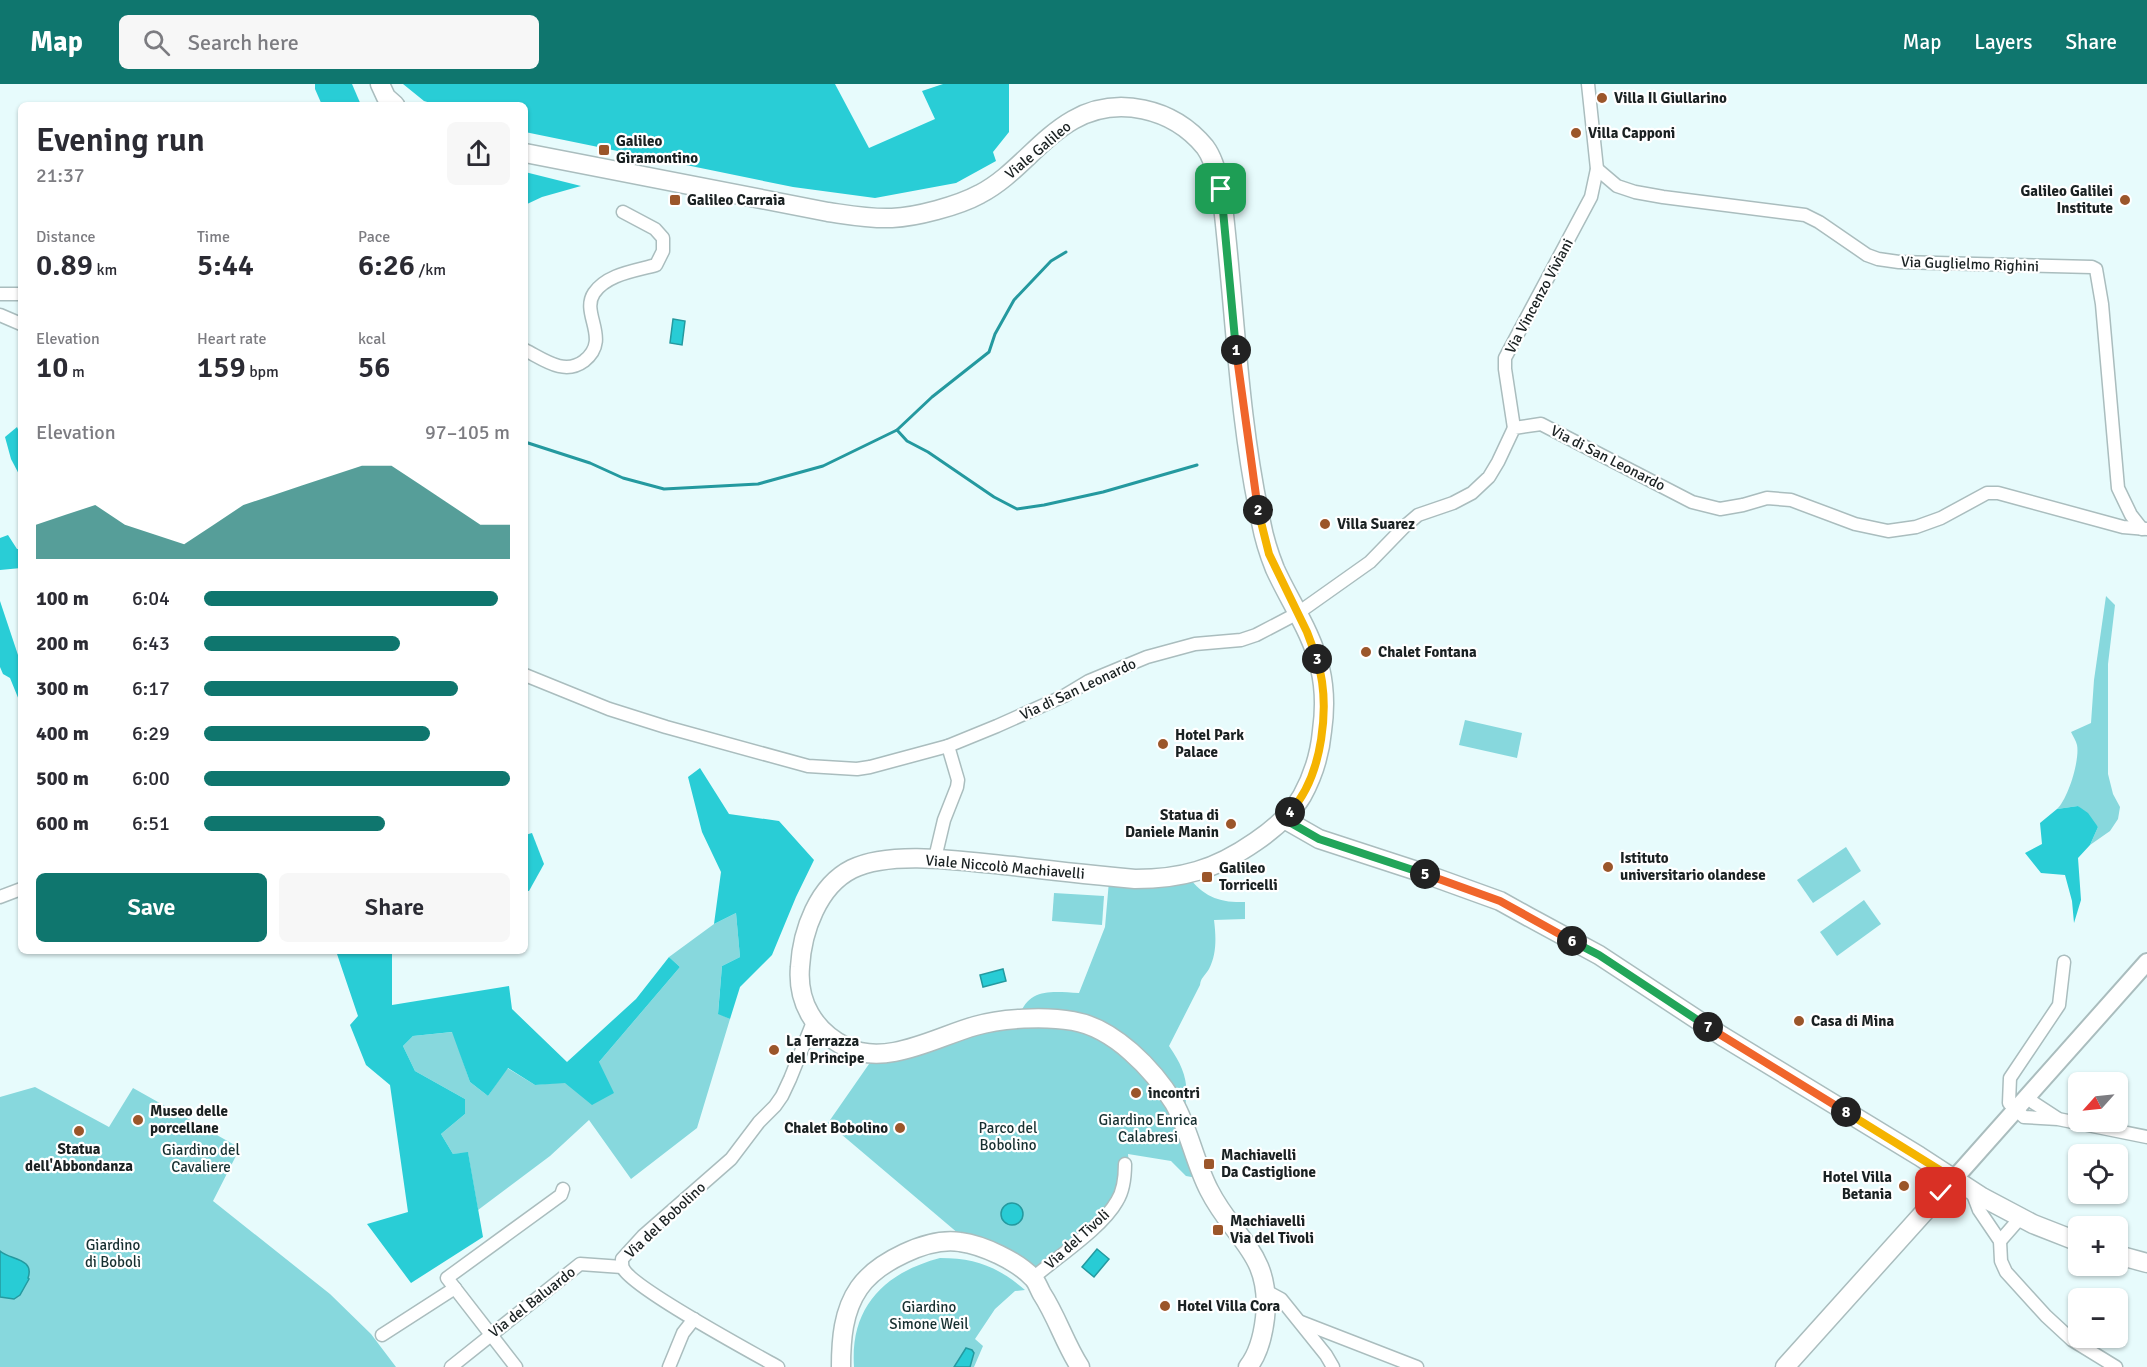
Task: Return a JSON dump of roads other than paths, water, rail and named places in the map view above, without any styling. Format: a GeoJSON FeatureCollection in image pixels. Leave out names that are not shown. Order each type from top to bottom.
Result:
{"type":"FeatureCollection","features":[{"type":"Feature","properties":{"kind":"main road"},"geometry":{"type":"LineString","coordinates":[[380,84],[386,97],[392,102]]}},
{"type":"Feature","properties":{"kind":"main road","name":"Viale Galileo"},"geometry":{"type":"LineString","coordinates":[[528,154],[828,212],[858,217],[893,218],[954,206],[980,194],[1002,180],[1073,120],[1096,111],[1117,108],[1142,109],[1162,114],[1179,123],[1205,148],[1215,167],[1221,189],[1239,371],[1261,522],[1269,554],[1315,650],[1321,669],[1324,714],[1321,741],[1314,767],[1302,795],[1284,819]]}},
{"type":"Feature","properties":{"kind":"main road"},"geometry":{"type":"LineString","coordinates":[[1284,819],[1312,836],[1417,870],[1500,901],[1599,955],[1722,1036],[1954,1179],[2021,1217],[2068,1237]]}},
{"type":"Feature","properties":{"kind":"main road","name":"Viale Niccolò Machiavelli"},"geometry":{"type":"LineString","coordinates":[[813,1022],[804,1003],[799,982],[800,955],[814,912],[832,883],[853,868],[873,861],[935,858],[1135,879],[1164,878],[1202,870],[1240,852],[1284,819]]}},
{"type":"Feature","properties":{"kind":"main road"},"geometry":{"type":"LineString","coordinates":[[813,1022],[848,1048],[867,1053],[921,1046],[976,1025],[1008,1020],[1071,1020],[1097,1027],[1113,1038],[1141,1062],[1175,1105],[1208,1188],[1218,1207],[1256,1257],[1266,1291],[1263,1336],[1253,1361],[1248,1367]]}},
{"type":"Feature","properties":{"kind":"main road"},"geometry":{"type":"LineString","coordinates":[[1785,1367],[1954,1179]]}},
{"type":"Feature","properties":{"kind":"main road"},"geometry":{"type":"LineString","coordinates":[[841,1367],[843,1326],[859,1288],[873,1273],[906,1253],[933,1244],[958,1241],[986,1249],[1008,1259],[1033,1278],[1052,1309],[1069,1351],[1080,1367]]}},
{"type":"Feature","properties":{"kind":"main road"},"geometry":{"type":"LineString","coordinates":[[2128,1258],[2147,1263]]}},
{"type":"Feature","properties":{"kind":"street","name":"Via Vincenzo Viviani"},"geometry":{"type":"LineString","coordinates":[[1514,428],[1504,369],[1505,358],[1592,197],[1597,169],[1588,84]]}},
{"type":"Feature","properties":{"kind":"street","name":"Via Guglielmo Righini"},"geometry":{"type":"LineString","coordinates":[[1597,169],[1617,186],[1635,192],[1805,215],[1878,260],[2092,267],[2096,269],[2102,304],[2118,488],[2131,515],[2144,529]]}},
{"type":"Feature","properties":{"kind":"street"},"geometry":{"type":"LineString","coordinates":[[528,352],[548,363],[570,367],[578,364],[593,351],[596,340],[590,302],[600,286],[608,280],[656,265],[663,251],[663,238],[655,229],[623,212]]}},
{"type":"Feature","properties":{"kind":"street"},"geometry":{"type":"LineString","coordinates":[[0,294],[18,294]]}},
{"type":"Feature","properties":{"kind":"street"},"geometry":{"type":"LineString","coordinates":[[0,315],[18,323]]}},
{"type":"Feature","properties":{"kind":"street","name":"Via di San Leonardo"},"geometry":{"type":"LineString","coordinates":[[528,676],[609,709],[808,766],[857,769],[903,759],[948,746],[1018,717],[1089,681],[1147,657],[1195,644],[1241,640],[1298,614],[1370,562],[1418,515],[1453,503],[1472,493],[1489,477],[1514,428],[1541,424],[1692,502],[1720,509],[1767,498],[1791,500],[1855,524],[1888,531],[1916,527],[1941,518],[1987,493],[1998,493],[2123,527],[2144,529]]}},
{"type":"Feature","properties":{"kind":"street"},"geometry":{"type":"LineString","coordinates":[[935,858],[944,820],[958,780],[948,746]]}},
{"type":"Feature","properties":{"kind":"street"},"geometry":{"type":"LineString","coordinates":[[0,897],[18,890]]}},
{"type":"Feature","properties":{"kind":"street"},"geometry":{"type":"LineString","coordinates":[[2064,962],[2059,1005],[2010,1078],[2009,1103],[2024,1117],[2058,1119],[2147,1137]]}},
{"type":"Feature","properties":{"kind":"street"},"geometry":{"type":"LineString","coordinates":[[1954,1179],[2147,962]]}},
{"type":"Feature","properties":{"kind":"street","name":"Via del Bobolino"},"geometry":{"type":"LineString","coordinates":[[778,1367],[694,1319],[629,1276],[622,1268],[622,1259],[731,1159],[759,1122],[779,1101],[813,1022]]}},
{"type":"Feature","properties":{"kind":"street"},"geometry":{"type":"LineString","coordinates":[[2027,1096],[2058,1119]]}},
{"type":"Feature","properties":{"kind":"street","name":"Via del Tivoli"},"geometry":{"type":"LineString","coordinates":[[1033,1278],[1108,1214],[1118,1200],[1125,1164]]}},
{"type":"Feature","properties":{"kind":"street"},"geometry":{"type":"LineString","coordinates":[[516,1367],[447,1278],[561,1195],[563,1189]]}},
{"type":"Feature","properties":{"kind":"street"},"geometry":{"type":"LineString","coordinates":[[1971,1189],[1979,1210],[2000,1241],[2002,1265],[2046,1316],[2072,1340],[2116,1367]]}},
{"type":"Feature","properties":{"kind":"street"},"geometry":{"type":"LineString","coordinates":[[2000,1241],[2021,1217]]}},
{"type":"Feature","properties":{"kind":"street","name":"Via del Baluardo"},"geometry":{"type":"LineString","coordinates":[[451,1367],[580,1264],[622,1268]]}},
{"type":"Feature","properties":{"kind":"street"},"geometry":{"type":"LineString","coordinates":[[382,1335],[455,1288]]}},
{"type":"Feature","properties":{"kind":"street"},"geometry":{"type":"LineString","coordinates":[[1266,1291],[1281,1299],[1301,1322],[1333,1367]]}},
{"type":"Feature","properties":{"kind":"street"},"geometry":{"type":"LineString","coordinates":[[669,1367],[683,1333],[694,1319]]}},
{"type":"Feature","properties":{"kind":"street"},"geometry":{"type":"LineString","coordinates":[[1301,1322],[1417,1367]]}},
{"type":"Feature","properties":{"kind":"waterway"},"geometry":{"type":"LineString","coordinates":[[528,443],[590,463],[623,478],[664,489],[758,484],[823,466],[897,430],[932,397],[989,352],[995,334],[1014,300],[1051,261],[1066,252]]}},
{"type":"Feature","properties":{"kind":"waterway"},"geometry":{"type":"LineString","coordinates":[[897,430],[907,441],[928,452],[994,497],[1017,509],[1103,492],[1197,465]]}},
{"type":"Feature","properties":{"kind":"place","name":"Villa Il Giullarino"},"geometry":{"type":"Point","coordinates":[1602,98]}},
{"type":"Feature","properties":{"kind":"place","name":"Villa Capponi"},"geometry":{"type":"Point","coordinates":[1576,133]}},
{"type":"Feature","properties":{"kind":"place","name":"Galileo Giramontino"},"geometry":{"type":"Point","coordinates":[604,150]}},
{"type":"Feature","properties":{"kind":"place","name":"Galileo Carraia"},"geometry":{"type":"Point","coordinates":[675,200]}},
{"type":"Feature","properties":{"kind":"place","name":"Galileo Galilei Institute"},"geometry":{"type":"Point","coordinates":[2125,200]}},
{"type":"Feature","properties":{"kind":"place","name":"Villa Suarez"},"geometry":{"type":"Point","coordinates":[1325,524]}},
{"type":"Feature","properties":{"kind":"place","name":"Chalet Fontana"},"geometry":{"type":"Point","coordinates":[1366,652]}},
{"type":"Feature","properties":{"kind":"place","name":"Hotel Park Palace"},"geometry":{"type":"Point","coordinates":[1163,744]}},
{"type":"Feature","properties":{"kind":"place","name":"Statua di Daniele Manin"},"geometry":{"type":"Point","coordinates":[1231,824]}},
{"type":"Feature","properties":{"kind":"place","name":"Istituto universitario olandese"},"geometry":{"type":"Point","coordinates":[1608,867]}},
{"type":"Feature","properties":{"kind":"place","name":"Galileo Torricelli"},"geometry":{"type":"Point","coordinates":[1207,877]}},
{"type":"Feature","properties":{"kind":"place","name":"Casa di Mina"},"geometry":{"type":"Point","coordinates":[1799,1021]}},
{"type":"Feature","properties":{"kind":"place","name":"La Terrazza del Principe"},"geometry":{"type":"Point","coordinates":[774,1050]}},
{"type":"Feature","properties":{"kind":"place","name":"incontri"},"geometry":{"type":"Point","coordinates":[1136,1093]}},
{"type":"Feature","properties":{"kind":"place","name":"Museo delle porcellane"},"geometry":{"type":"Point","coordinates":[138,1120]}},
{"type":"Feature","properties":{"kind":"place","name":"Chalet Bobolino"},"geometry":{"type":"Point","coordinates":[900,1128]}},
{"type":"Feature","properties":{"kind":"place","name":"Statua dell'Abbondanza"},"geometry":{"type":"Point","coordinates":[79,1131]}},
{"type":"Feature","properties":{"kind":"place","name":"Machiavelli Da Castiglione"},"geometry":{"type":"Point","coordinates":[1209,1164]}},
{"type":"Feature","properties":{"kind":"place","name":"Hotel Villa Betania"},"geometry":{"type":"Point","coordinates":[1904,1186]}},
{"type":"Feature","properties":{"kind":"place","name":"Machiavelli Via del Tivoli"},"geometry":{"type":"Point","coordinates":[1218,1230]}},
{"type":"Feature","properties":{"kind":"place","name":"Hotel Villa Cora"},"geometry":{"type":"Point","coordinates":[1165,1306]}},
{"type":"Feature","properties":{"kind":"park label","name":"Giardino Enrica Calabresi"},"geometry":{"type":"Point","coordinates":[1148,1128]}},
{"type":"Feature","properties":{"kind":"park label","name":"Parco del Bobolino"},"geometry":{"type":"Point","coordinates":[1008,1136]}},
{"type":"Feature","properties":{"kind":"park label","name":"Giardino del Cavaliere"},"geometry":{"type":"Point","coordinates":[201,1158]}},
{"type":"Feature","properties":{"kind":"park label","name":"Giardino di Boboli"},"geometry":{"type":"Point","coordinates":[113,1254]}},
{"type":"Feature","properties":{"kind":"park label","name":"Giardino Simone Weil"},"geometry":{"type":"Point","coordinates":[929,1316]}}]}
